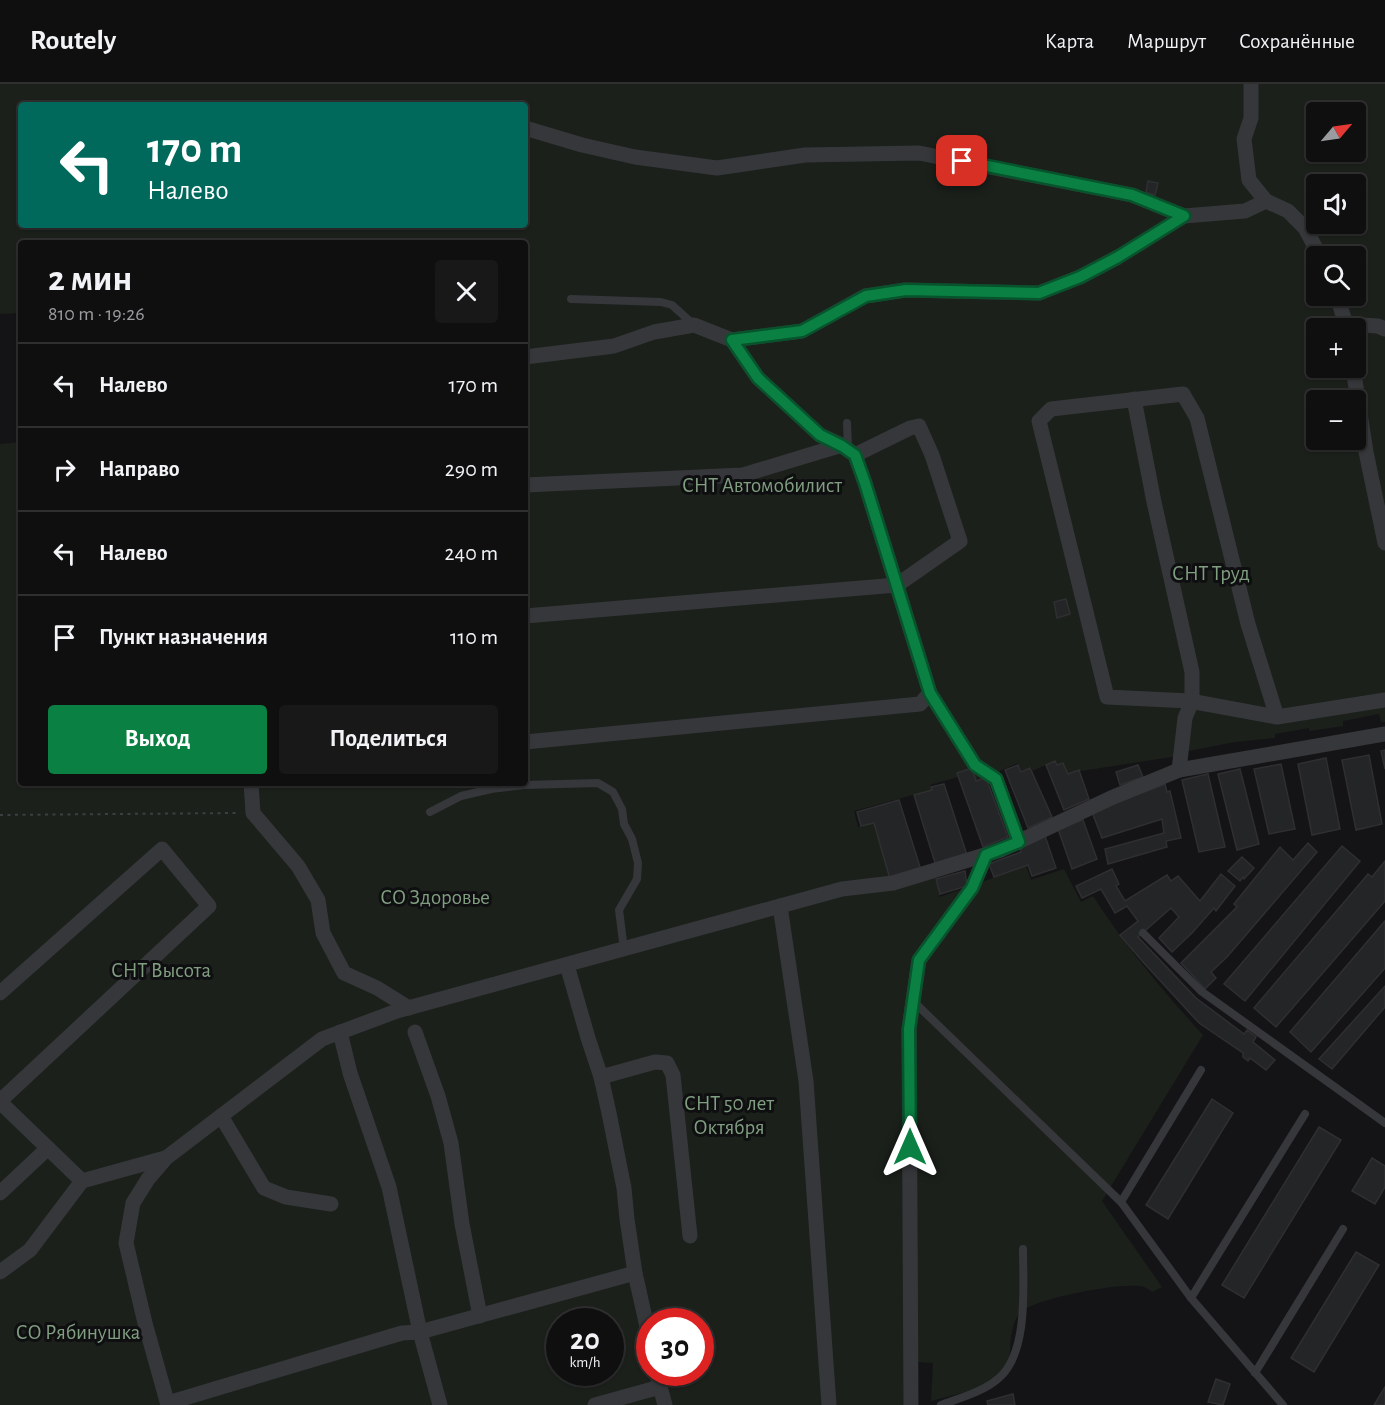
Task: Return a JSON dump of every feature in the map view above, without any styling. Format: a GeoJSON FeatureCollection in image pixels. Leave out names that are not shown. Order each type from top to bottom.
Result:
{"type":"FeatureCollection","features":[{"type":"Feature","properties":{"kind":"street"},"geometry":{"type":"LineString","coordinates":[[1251,84],[1251,118],[1244,139],[1249,180],[1266,201],[1288,211],[1305,228],[1315,246]]}},
{"type":"Feature","properties":{"kind":"street"},"geometry":{"type":"LineString","coordinates":[[528,129],[582,145],[635,157],[717,168],[805,155],[919,153],[1132,195],[1184,216],[1245,211],[1266,201]]}},
{"type":"Feature","properties":{"kind":"street"},"geometry":{"type":"LineString","coordinates":[[528,357],[614,346],[654,332],[694,325],[732,340],[802,331],[866,296],[906,290],[1039,293],[1080,277],[1118,257],[1184,216]]}},
{"type":"Feature","properties":{"kind":"street"},"geometry":{"type":"LineString","coordinates":[[1366,326],[1378,326],[1385,329]]}},
{"type":"Feature","properties":{"kind":"street"},"geometry":{"type":"LineString","coordinates":[[732,340],[758,378],[820,435],[848,450],[865,483],[930,693],[975,765],[996,779],[1019,842]]}},
{"type":"Feature","properties":{"kind":"street"},"geometry":{"type":"LineString","coordinates":[[1355,378],[1366,452],[1385,543]]}},
{"type":"Feature","properties":{"kind":"street"},"geometry":{"type":"LineString","coordinates":[[1277,717],[1248,624],[1197,418],[1183,394],[1052,409],[1039,421],[1107,697],[1192,701],[1277,717],[1385,700]]}},
{"type":"Feature","properties":{"kind":"street"},"geometry":{"type":"LineString","coordinates":[[1134,399],[1154,502],[1192,672],[1192,701],[1185,718],[1179,770]]}},
{"type":"Feature","properties":{"kind":"street"},"geometry":{"type":"LineString","coordinates":[[528,485],[743,475],[848,450],[919,426],[932,455],[960,541],[897,585],[528,616]]}},
{"type":"Feature","properties":{"kind":"street"},"geometry":{"type":"LineString","coordinates":[[528,742],[920,704],[930,693]]}},
{"type":"Feature","properties":{"kind":"street"},"geometry":{"type":"LineString","coordinates":[[635,1273],[480,1317],[420,1332],[402,1333],[168,1404],[144,1323],[126,1243],[134,1203],[148,1179],[166,1158],[322,1039],[409,1008],[567,964],[842,889],[893,883],[986,855],[1179,770],[1385,734]]}},
{"type":"Feature","properties":{"kind":"street"},"geometry":{"type":"LineString","coordinates":[[251,786],[253,813],[298,866],[318,900],[323,933],[344,974],[377,988],[409,1008]]}},
{"type":"Feature","properties":{"kind":"street"},"geometry":{"type":"LineString","coordinates":[[0,993],[162,849],[209,906],[0,1101],[82,1181]]}},
{"type":"Feature","properties":{"kind":"street"},"geometry":{"type":"LineString","coordinates":[[911,1405],[909,1029],[919,960],[972,888],[986,855]]}},
{"type":"Feature","properties":{"kind":"street"},"geometry":{"type":"LineString","coordinates":[[780,906],[806,1081],[829,1405]]}},
{"type":"Feature","properties":{"kind":"street"},"geometry":{"type":"LineString","coordinates":[[567,964],[601,1077],[624,1188],[635,1273],[643,1308]]}},
{"type":"Feature","properties":{"kind":"street"},"geometry":{"type":"LineString","coordinates":[[340,1032],[350,1072],[389,1187],[420,1332],[440,1405]]}},
{"type":"Feature","properties":{"kind":"street"},"geometry":{"type":"LineString","coordinates":[[415,1032],[438,1095],[451,1143],[462,1224],[480,1317]]}},
{"type":"Feature","properties":{"kind":"street"},"geometry":{"type":"LineString","coordinates":[[601,1077],[655,1062],[667,1063],[674,1075],[690,1236]]}},
{"type":"Feature","properties":{"kind":"street"},"geometry":{"type":"LineString","coordinates":[[221,1116],[264,1188],[286,1197],[331,1204]]}},
{"type":"Feature","properties":{"kind":"street"},"geometry":{"type":"LineString","coordinates":[[0,1193],[48,1148]]}},
{"type":"Feature","properties":{"kind":"street"},"geometry":{"type":"LineString","coordinates":[[0,1272],[30,1250],[82,1181],[166,1158]]}},
{"type":"Feature","properties":{"kind":"street"},"geometry":{"type":"LineString","coordinates":[[595,1405],[643,1386]]}},
{"type":"Feature","properties":{"kind":"street"},"geometry":{"type":"LineString","coordinates":[[660,1386],[665,1405]]}},
{"type":"Feature","properties":{"kind":"lane"},"geometry":{"type":"LineString","coordinates":[[571,299],[661,302],[672,305],[694,325]]}},
{"type":"Feature","properties":{"kind":"lane"},"geometry":{"type":"LineString","coordinates":[[847,423],[848,450]]}},
{"type":"Feature","properties":{"kind":"lane"},"geometry":{"type":"LineString","coordinates":[[528,785],[598,783],[613,792],[622,809],[624,824],[632,839],[638,863],[637,879],[619,910],[624,949]]}},
{"type":"Feature","properties":{"kind":"lane"},"geometry":{"type":"LineString","coordinates":[[429,812],[461,796],[516,786]]}},
{"type":"Feature","properties":{"kind":"lane"},"geometry":{"type":"LineString","coordinates":[[1143,933],[1201,991],[1385,1123]]}},
{"type":"Feature","properties":{"kind":"lane"},"geometry":{"type":"LineString","coordinates":[[913,1001],[1121,1202],[1191,1298],[1282,1405]]}},
{"type":"Feature","properties":{"kind":"lane"},"geometry":{"type":"LineString","coordinates":[[1121,1202],[1201,1070]]}},
{"type":"Feature","properties":{"kind":"lane"},"geometry":{"type":"LineString","coordinates":[[1191,1298],[1305,1114]]}},
{"type":"Feature","properties":{"kind":"lane"},"geometry":{"type":"LineString","coordinates":[[1255,1372],[1343,1228]]}},
{"type":"Feature","properties":{"kind":"lane"},"geometry":{"type":"LineString","coordinates":[[941,1405],[972,1394],[990,1383],[999,1377],[1011,1362],[1021,1328],[1023,1249]]}},
{"type":"Feature","properties":{"kind":"path"},"geometry":{"type":"LineString","coordinates":[[0,815],[253,813]]}},
{"type":"Feature","properties":{"kind":"green space"},"geometry":{"type":"Polygon","coordinates":[[[0,84],[1385,84],[1385,722],[1381,722],[1379,714],[1343,721],[1343,726],[1309,731],[1309,728],[1275,734],[1275,738],[1235,742],[1178,753],[1178,756],[1068,773],[1063,762],[1058,764],[1055,761],[1032,771],[1031,767],[1022,771],[1018,763],[976,781],[971,768],[957,773],[958,777],[930,785],[931,790],[854,811],[858,827],[874,823],[890,879],[933,867],[940,897],[1026,866],[1031,880],[1064,869],[1081,902],[1093,896],[1145,968],[1203,1035],[1102,1201],[1162,1287],[1152,1292],[1144,1287],[1119,1286],[1063,1296],[1031,1306],[1022,1311],[1014,1323],[1009,1369],[977,1389],[931,1401],[933,1363],[918,1362],[918,1405],[0,1405],[0,444],[18,442],[18,786],[528,786],[528,240],[18,240],[18,313],[0,314],[0,84]]]}},
{"type":"Feature","properties":{"kind":"building"},"geometry":{"type":"Polygon","coordinates":[[[1148,181],[1158,183],[1155,195],[1146,192],[1148,181]]]}},
{"type":"Feature","properties":{"kind":"building"},"geometry":{"type":"Polygon","coordinates":[[[1066,599],[1070,614],[1057,618],[1054,602],[1066,599]]]}},
{"type":"Feature","properties":{"kind":"building"},"geometry":{"type":"Polygon","coordinates":[[[1385,750],[1385,769],[1381,751],[1385,750]]]}},
{"type":"Feature","properties":{"kind":"building"},"geometry":{"type":"Polygon","coordinates":[[[1369,755],[1382,824],[1356,830],[1342,760],[1369,755]]]}},
{"type":"Feature","properties":{"kind":"building"},"geometry":{"type":"Polygon","coordinates":[[[1326,758],[1340,829],[1312,835],[1298,764],[1326,758]]]}},
{"type":"Feature","properties":{"kind":"building"},"geometry":{"type":"Polygon","coordinates":[[[1055,761],[1057,765],[1063,763],[1068,774],[1079,770],[1089,799],[1064,810],[1046,765],[1055,761]]]}},
{"type":"Feature","properties":{"kind":"building"},"geometry":{"type":"Polygon","coordinates":[[[1281,764],[1295,829],[1269,834],[1254,769],[1281,764]]]}},
{"type":"Feature","properties":{"kind":"building"},"geometry":{"type":"Polygon","coordinates":[[[1018,765],[1021,772],[1030,768],[1052,817],[1028,828],[1005,770],[1018,765]]]}},
{"type":"Feature","properties":{"kind":"building"},"geometry":{"type":"Polygon","coordinates":[[[1138,765],[1143,777],[1120,785],[1116,772],[1138,765]]]}},
{"type":"Feature","properties":{"kind":"building"},"geometry":{"type":"Polygon","coordinates":[[[972,768],[976,781],[986,778],[1008,837],[983,847],[957,773],[972,768]]]}},
{"type":"Feature","properties":{"kind":"building"},"geometry":{"type":"Polygon","coordinates":[[[1240,769],[1259,844],[1237,850],[1218,774],[1240,769]]]}},
{"type":"Feature","properties":{"kind":"building"},"geometry":{"type":"Polygon","coordinates":[[[1208,774],[1225,847],[1199,852],[1182,780],[1208,774]]]}},
{"type":"Feature","properties":{"kind":"building"},"geometry":{"type":"Polygon","coordinates":[[[944,784],[967,855],[936,866],[914,795],[944,784]]]}},
{"type":"Feature","properties":{"kind":"building"},"geometry":{"type":"Polygon","coordinates":[[[1165,784],[1167,792],[1170,791],[1181,838],[1166,841],[1167,847],[1108,864],[1105,849],[1164,833],[1162,819],[1102,838],[1092,812],[1165,784]]]}},
{"type":"Feature","properties":{"kind":"building"},"geometry":{"type":"Polygon","coordinates":[[[899,800],[921,870],[890,879],[874,823],[861,826],[857,812],[899,800]]]}},
{"type":"Feature","properties":{"kind":"building"},"geometry":{"type":"Polygon","coordinates":[[[1083,820],[1097,859],[1072,869],[1058,829],[1083,820]]]}},
{"type":"Feature","properties":{"kind":"building"},"geometry":{"type":"Polygon","coordinates":[[[1045,836],[1056,868],[1032,876],[1028,865],[994,877],[989,864],[1021,852],[1019,846],[1045,836]]]}},
{"type":"Feature","properties":{"kind":"building"},"geometry":{"type":"Polygon","coordinates":[[[1308,843],[1317,852],[1227,957],[1211,972],[1216,978],[1205,989],[1181,963],[1237,907],[1234,904],[1280,847],[1293,860],[1308,843]]]}},
{"type":"Feature","properties":{"kind":"building"},"geometry":{"type":"Polygon","coordinates":[[[1342,846],[1360,861],[1245,1001],[1224,984],[1342,846]]]}},
{"type":"Feature","properties":{"kind":"building"},"geometry":{"type":"Polygon","coordinates":[[[1242,857],[1254,868],[1240,881],[1228,871],[1242,857]]]}},
{"type":"Feature","properties":{"kind":"building"},"geometry":{"type":"Polygon","coordinates":[[[1385,861],[1385,901],[1276,1027],[1254,1008],[1368,874],[1372,877],[1385,861]]]}},
{"type":"Feature","properties":{"kind":"building"},"geometry":{"type":"Polygon","coordinates":[[[1112,869],[1119,884],[1116,886],[1125,901],[1167,875],[1171,881],[1178,876],[1200,901],[1221,874],[1235,886],[1216,911],[1214,908],[1172,952],[1159,938],[1179,917],[1171,908],[1138,937],[1196,998],[1244,1034],[1247,1030],[1256,1037],[1253,1042],[1275,1060],[1266,1070],[1250,1058],[1248,1061],[1243,1057],[1243,1053],[1199,1023],[1120,935],[1138,921],[1127,906],[1115,913],[1101,889],[1082,898],[1076,886],[1112,869]]]}},
{"type":"Feature","properties":{"kind":"building"},"geometry":{"type":"Polygon","coordinates":[[[965,871],[967,886],[940,894],[936,879],[965,871]]]}},
{"type":"Feature","properties":{"kind":"building"},"geometry":{"type":"Polygon","coordinates":[[[1385,921],[1385,968],[1311,1052],[1290,1032],[1385,921]]]}},
{"type":"Feature","properties":{"kind":"building"},"geometry":{"type":"Polygon","coordinates":[[[1385,986],[1385,1007],[1332,1069],[1319,1059],[1385,986]]]}},
{"type":"Feature","properties":{"kind":"building"},"geometry":{"type":"Polygon","coordinates":[[[1212,1099],[1233,1113],[1168,1219],[1146,1205],[1212,1099]]]}},
{"type":"Feature","properties":{"kind":"building"},"geometry":{"type":"Polygon","coordinates":[[[1319,1127],[1341,1140],[1244,1298],[1222,1285],[1319,1127]]]}},
{"type":"Feature","properties":{"kind":"building"},"geometry":{"type":"Polygon","coordinates":[[[1372,1158],[1385,1166],[1385,1187],[1375,1204],[1352,1191],[1372,1158]]]}},
{"type":"Feature","properties":{"kind":"building"},"geometry":{"type":"Polygon","coordinates":[[[1356,1252],[1379,1265],[1314,1372],[1291,1358],[1356,1252]]]}},
{"type":"Feature","properties":{"kind":"building"},"geometry":{"type":"Polygon","coordinates":[[[1216,1379],[1230,1384],[1223,1405],[1208,1402],[1216,1379]]]}},
{"type":"Feature","properties":{"kind":"building"},"geometry":{"type":"Polygon","coordinates":[[[1385,1387],[1385,1405],[1374,1405],[1385,1387]]]}},
{"type":"Feature","properties":{"kind":"building"},"geometry":{"type":"Polygon","coordinates":[[[1013,1394],[1015,1405],[988,1405],[987,1401],[1013,1394]]]}},
{"type":"Feature","properties":{"kind":"route"},"geometry":{"type":"LineString","coordinates":[[910,1147],[909,1029],[919,960],[972,888],[986,855],[1019,842],[996,779],[975,765],[930,693],[855,455],[820,435],[758,378],[732,340],[802,331],[866,296],[906,290],[1039,293],[1080,277],[1118,257],[1184,216],[1132,195],[962,161]]}},
{"type":"Feature","properties":{"kind":"park label","name":"СНТ Автомобилист"},"geometry":{"type":"Point","coordinates":[762,485]}},
{"type":"Feature","properties":{"kind":"park label","name":"СНТ Труд"},"geometry":{"type":"Point","coordinates":[1211,573]}},
{"type":"Feature","properties":{"kind":"park label","name":"СО Здоровье"},"geometry":{"type":"Point","coordinates":[435,897]}},
{"type":"Feature","properties":{"kind":"park label","name":"СНТ Высота"},"geometry":{"type":"Point","coordinates":[161,970]}},
{"type":"Feature","properties":{"kind":"park label","name":"СНТ 50 лет Октября"},"geometry":{"type":"Point","coordinates":[729,1115]}},
{"type":"Feature","properties":{"kind":"park label","name":"СО Рябинушка"},"geometry":{"type":"Point","coordinates":[78,1332]}}]}
